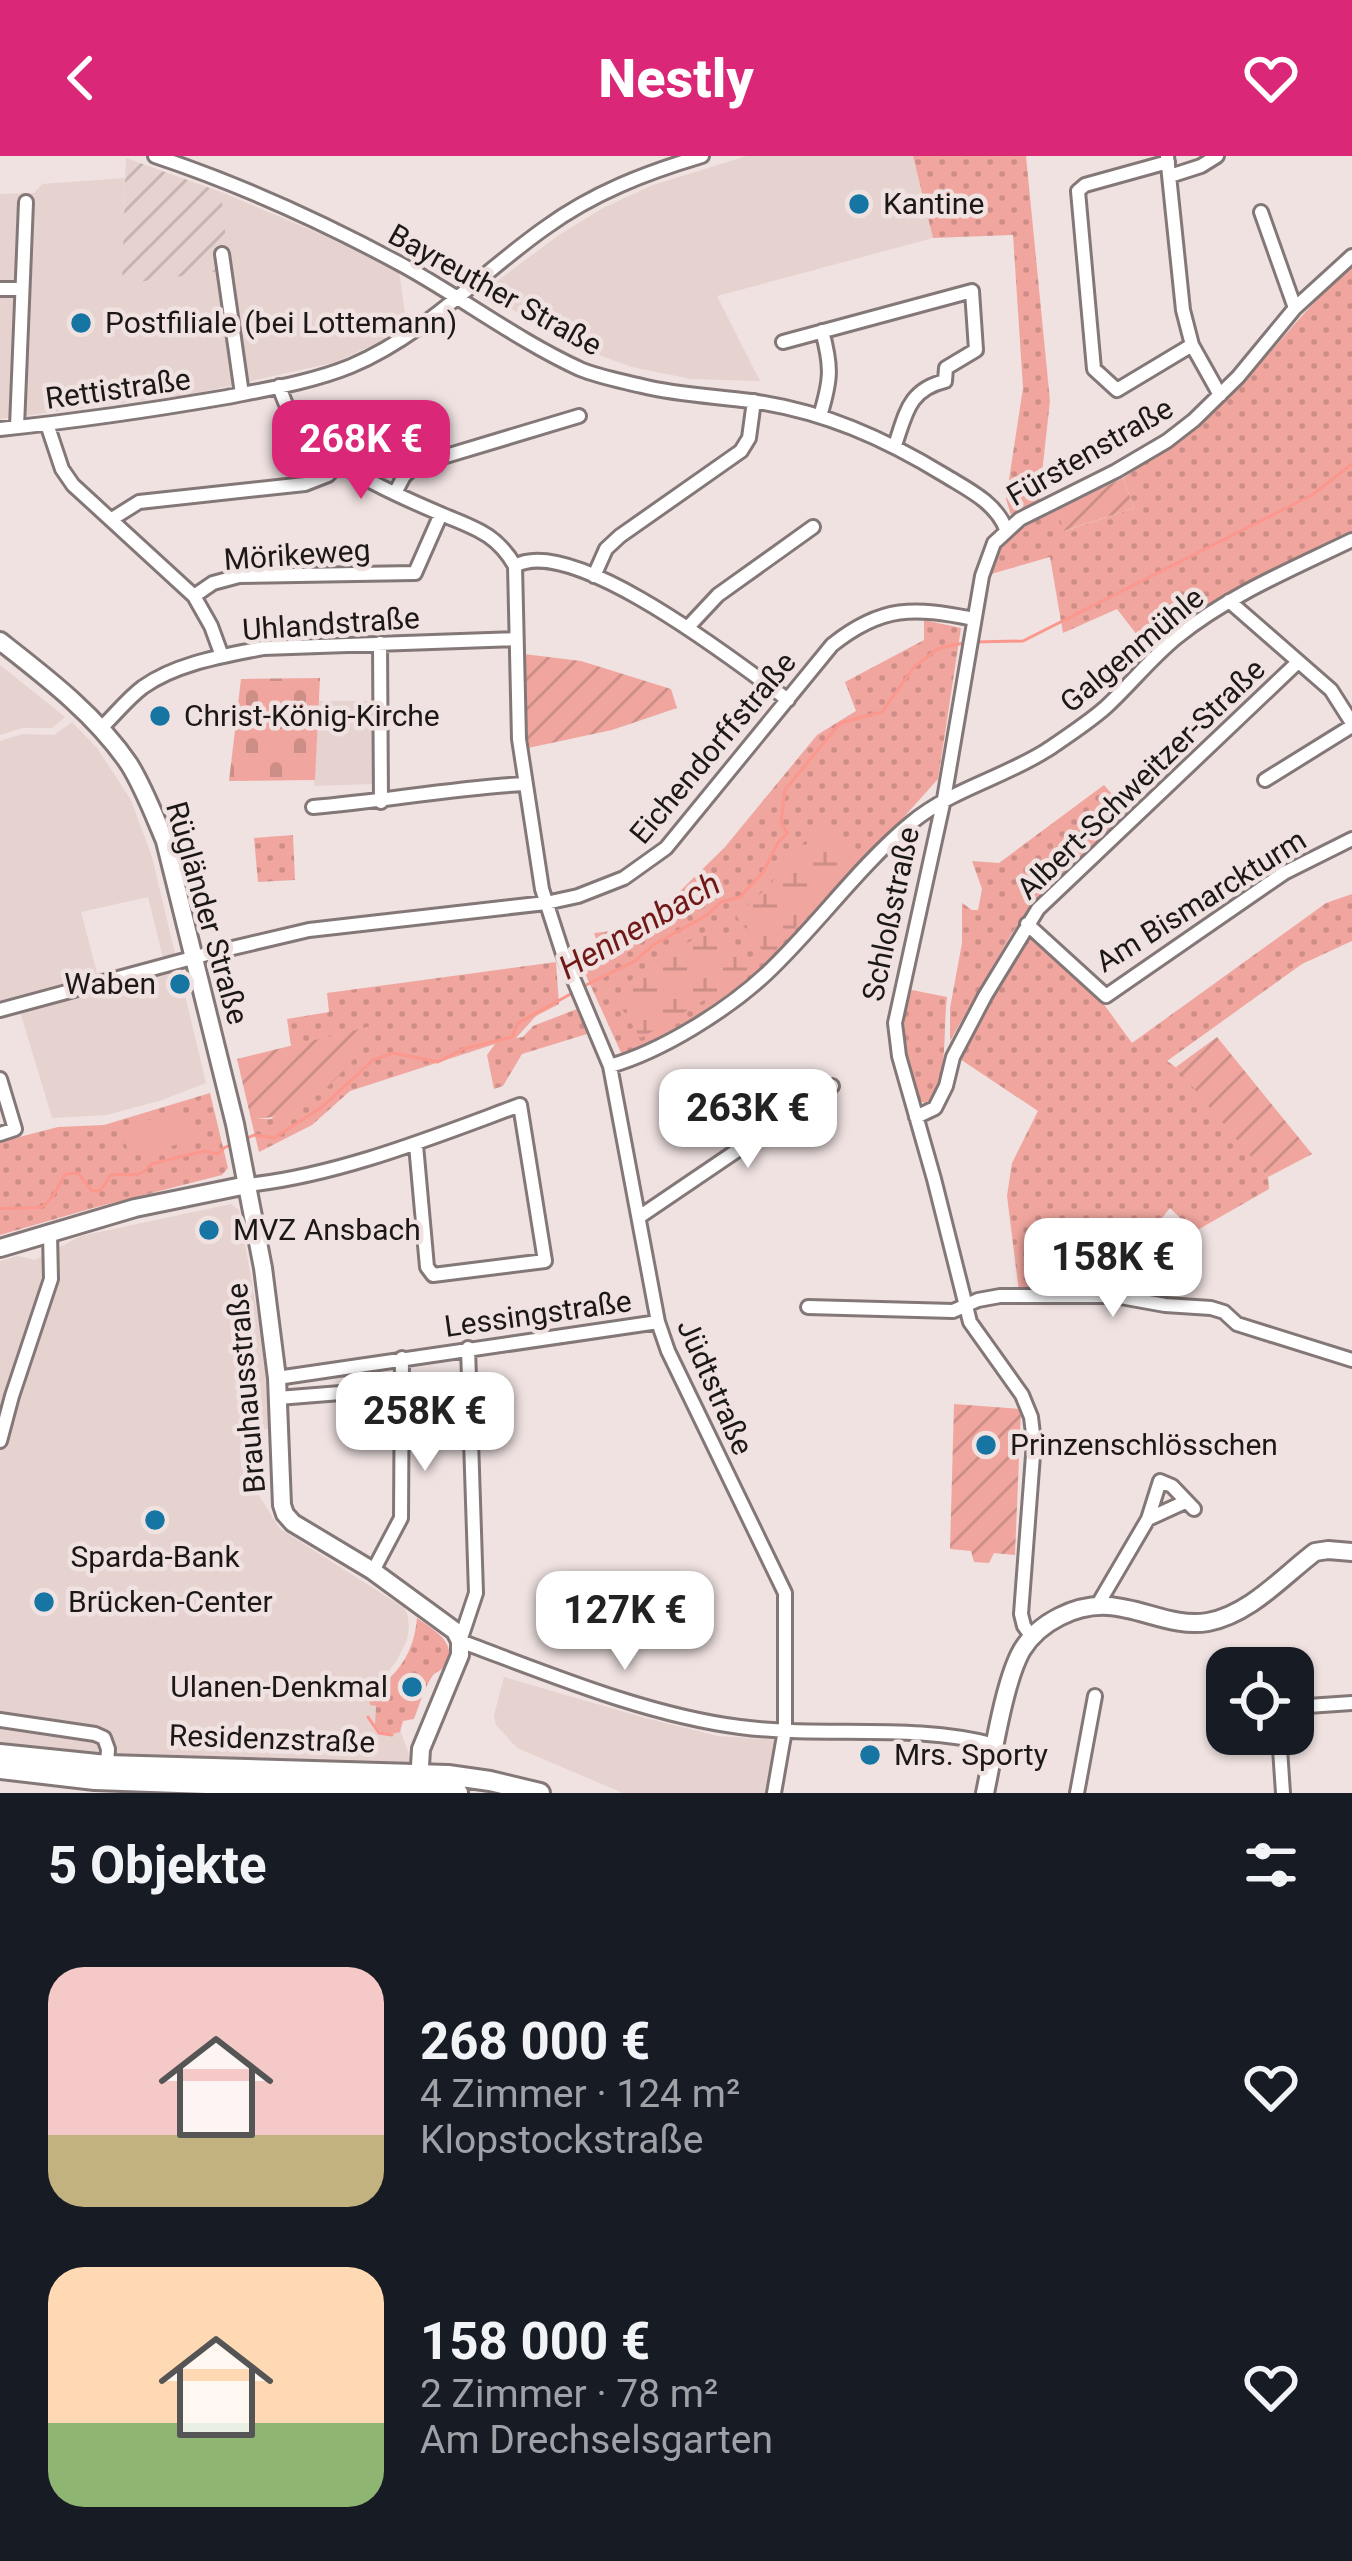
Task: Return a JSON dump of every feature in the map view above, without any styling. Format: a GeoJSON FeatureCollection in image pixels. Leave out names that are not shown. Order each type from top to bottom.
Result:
{"type":"FeatureCollection","features":[{"type":"Feature","properties":{"kind":"main road","name":"Rügländer Straße"},"geometry":{"type":"LineString","coordinates":[[0,641],[100,729],[128,763],[157,821],[178,886],[248,1185]]}},
{"type":"Feature","properties":{"kind":"main road"},"geometry":{"type":"LineString","coordinates":[[0,1248],[135,1208],[248,1185]]}},
{"type":"Feature","properties":{"kind":"main road","name":"Brauhausstraße"},"geometry":{"type":"LineString","coordinates":[[248,1185],[270,1309],[285,1514],[373,1571],[455,1631],[460,1641]]}},
{"type":"Feature","properties":{"kind":"main road"},"geometry":{"type":"LineString","coordinates":[[985,1793],[1018,1657],[1032,1637],[1061,1616],[1113,1606],[1182,1623],[1203,1623],[1252,1603],[1315,1552],[1352,1552]]}},
{"type":"Feature","properties":{"kind":"main road"},"geometry":{"type":"LineString","coordinates":[[419,1782],[421,1750],[460,1655],[460,1641]]}},
{"type":"Feature","properties":{"kind":"main road","name":"Residenzstraße"},"geometry":{"type":"LineString","coordinates":[[0,1754],[106,1773]]}},
{"type":"Feature","properties":{"kind":"main road","name":"Residenzstraße"},"geometry":{"type":"LineString","coordinates":[[0,1769],[490,1780],[540,1793]]}},
{"type":"Feature","properties":{"kind":"main road","name":"Residenzstraße"},"geometry":{"type":"LineString","coordinates":[[419,1782],[458,1793]]}},
{"type":"Feature","properties":{"kind":"street","name":"Bayreuther Straße"},"geometry":{"type":"LineString","coordinates":[[154,156],[223,179],[323,224],[584,371],[646,387],[754,401],[820,416],[895,445],[980,496],[1001,517],[1006,530]]}},
{"type":"Feature","properties":{"kind":"street","name":"Rettistraße"},"geometry":{"type":"LineString","coordinates":[[0,429],[242,394],[353,365],[423,325],[578,205],[674,160],[702,156]]}},
{"type":"Feature","properties":{"kind":"street"},"geometry":{"type":"LineString","coordinates":[[1192,345],[1117,390],[1094,369],[1078,191],[1085,185],[1168,165],[1201,166],[1217,156]]}},
{"type":"Feature","properties":{"kind":"street"},"geometry":{"type":"LineString","coordinates":[[1168,165],[1183,310],[1192,345],[1220,395]]}},
{"type":"Feature","properties":{"kind":"street"},"geometry":{"type":"LineString","coordinates":[[17,427],[26,202]]}},
{"type":"Feature","properties":{"kind":"street"},"geometry":{"type":"LineString","coordinates":[[1261,212],[1294,308]]}},
{"type":"Feature","properties":{"kind":"street"},"geometry":{"type":"LineString","coordinates":[[222,254],[242,394]]}},
{"type":"Feature","properties":{"kind":"street","name":"Fürstenstraße"},"geometry":{"type":"LineString","coordinates":[[1006,530],[1116,471],[1194,420],[1294,308],[1352,256]]}},
{"type":"Feature","properties":{"kind":"street"},"geometry":{"type":"LineString","coordinates":[[0,289],[21,289]]}},
{"type":"Feature","properties":{"kind":"street"},"geometry":{"type":"LineString","coordinates":[[783,342],[972,292],[976,350],[946,368],[944,381],[923,388],[912,399],[895,445]]}},
{"type":"Feature","properties":{"kind":"street"},"geometry":{"type":"LineString","coordinates":[[820,416],[831,363],[822,331]]}},
{"type":"Feature","properties":{"kind":"street"},"geometry":{"type":"LineString","coordinates":[[279,386],[285,407],[306,438],[340,463],[483,531],[504,547],[515,566],[526,560],[554,560],[689,626],[788,700]]}},
{"type":"Feature","properties":{"kind":"street"},"geometry":{"type":"LineString","coordinates":[[594,576],[606,550],[620,536],[741,451],[754,401]]}},
{"type":"Feature","properties":{"kind":"street"},"geometry":{"type":"LineString","coordinates":[[395,493],[416,465],[578,416]]}},
{"type":"Feature","properties":{"kind":"street"},"geometry":{"type":"LineString","coordinates":[[47,424],[62,470],[194,596],[222,656]]}},
{"type":"Feature","properties":{"kind":"street"},"geometry":{"type":"LineString","coordinates":[[112,519],[139,502],[305,484],[328,475],[340,463]]}},
{"type":"Feature","properties":{"kind":"street","name":"Mörikeweg"},"geometry":{"type":"LineString","coordinates":[[194,596],[213,584],[239,577],[415,573],[441,514]]}},
{"type":"Feature","properties":{"kind":"street"},"geometry":{"type":"LineString","coordinates":[[689,626],[718,595],[813,527]]}},
{"type":"Feature","properties":{"kind":"street","name":"Schloßstraße"},"geometry":{"type":"LineString","coordinates":[[1006,530],[994,543],[982,576],[944,799],[895,1023],[898,1056],[970,1322],[1022,1395],[1031,1417],[1034,1442],[1021,1614],[1032,1637]]}},
{"type":"Feature","properties":{"kind":"street","name":"Galgenmühle"},"geometry":{"type":"LineString","coordinates":[[610,1066],[656,1047],[741,994],[883,849],[944,799],[1043,753],[1103,709],[1176,638],[1229,602],[1352,540]]}},
{"type":"Feature","properties":{"kind":"street","name":"Jüdtstraße"},"geometry":{"type":"LineString","coordinates":[[515,566],[519,739],[546,903],[610,1066],[658,1322],[668,1351],[785,1593],[785,1730],[774,1793]]}},
{"type":"Feature","properties":{"kind":"street"},"geometry":{"type":"LineString","coordinates":[[1229,602],[1331,690],[1352,724],[1265,780]]}},
{"type":"Feature","properties":{"kind":"street","name":"Eichendorffstraße"},"geometry":{"type":"LineString","coordinates":[[0,1010],[309,930],[546,903],[606,887],[658,854],[832,645],[855,626],[909,611],[974,619]]}},
{"type":"Feature","properties":{"kind":"street","name":"Uhlandstraße"},"geometry":{"type":"LineString","coordinates":[[100,729],[142,688],[192,664],[222,656],[263,648],[516,639]]}},
{"type":"Feature","properties":{"kind":"street"},"geometry":{"type":"LineString","coordinates":[[380,643],[381,802]]}},
{"type":"Feature","properties":{"kind":"street","name":"Albert-Schweitzer-Straße"},"geometry":{"type":"LineString","coordinates":[[916,1117],[935,1108],[953,1057],[1038,909],[1298,662]]}},
{"type":"Feature","properties":{"kind":"street"},"geometry":{"type":"LineString","coordinates":[[313,806],[524,784]]}},
{"type":"Feature","properties":{"kind":"street"},"geometry":{"type":"LineString","coordinates":[[911,823],[927,829],[934,840]]}},
{"type":"Feature","properties":{"kind":"street","name":"Am Bismarckturm"},"geometry":{"type":"LineString","coordinates":[[1027,924],[1106,996],[1284,873],[1352,839]]}},
{"type":"Feature","properties":{"kind":"street"},"geometry":{"type":"LineString","coordinates":[[0,1079],[15,1130],[0,1134]]}},
{"type":"Feature","properties":{"kind":"street"},"geometry":{"type":"LineString","coordinates":[[639,1217],[832,1086]]}},
{"type":"Feature","properties":{"kind":"street"},"geometry":{"type":"LineString","coordinates":[[248,1185],[416,1145],[520,1105],[545,1261],[434,1275],[428,1267],[416,1145]]}},
{"type":"Feature","properties":{"kind":"street"},"geometry":{"type":"LineString","coordinates":[[0,1438],[51,1279],[50,1233]]}},
{"type":"Feature","properties":{"kind":"street"},"geometry":{"type":"LineString","coordinates":[[808,1307],[953,1311],[1000,1296],[1128,1297],[1211,1307],[1238,1324],[1352,1360]]}},
{"type":"Feature","properties":{"kind":"street","name":"Lessingstraße"},"geometry":{"type":"LineString","coordinates":[[277,1378],[658,1322]]}},
{"type":"Feature","properties":{"kind":"street"},"geometry":{"type":"LineString","coordinates":[[460,1641],[476,1593],[468,1348]]}},
{"type":"Feature","properties":{"kind":"street"},"geometry":{"type":"LineString","coordinates":[[373,1571],[401,1518],[402,1358]]}},
{"type":"Feature","properties":{"kind":"street"},"geometry":{"type":"LineString","coordinates":[[278,1398],[403,1388]]}},
{"type":"Feature","properties":{"kind":"street"},"geometry":{"type":"LineString","coordinates":[[1097,1606],[1148,1519],[1160,1481],[1190,1505],[1148,1519]]}},
{"type":"Feature","properties":{"kind":"street","name":"Brauhausstraße"},"geometry":{"type":"LineString","coordinates":[[460,1641],[704,1721],[785,1730],[946,1736],[995,1744]]}},
{"type":"Feature","properties":{"kind":"street"},"geometry":{"type":"LineString","coordinates":[[1077,1793],[1095,1696]]}},
{"type":"Feature","properties":{"kind":"street"},"geometry":{"type":"LineString","coordinates":[[1314,1706],[1352,1703]]}},
{"type":"Feature","properties":{"kind":"street"},"geometry":{"type":"LineString","coordinates":[[0,1720],[104,1738],[106,1773]]}},
{"type":"Feature","properties":{"kind":"street"},"geometry":{"type":"LineString","coordinates":[[1280,1755],[1282,1793]]}},
{"type":"Feature","properties":{"kind":"shaded area"},"geometry":{"type":"Polygon","coordinates":[[[747,156],[913,156],[933,238],[717,296],[760,381],[691,379],[632,367],[566,343],[499,301],[496,282],[603,208],[653,185],[747,156]]]}},
{"type":"Feature","properties":{"kind":"shaded area"},"geometry":{"type":"Polygon","coordinates":[[[126,158],[221,192],[229,270],[122,284],[126,158]]]}},
{"type":"Feature","properties":{"kind":"shaded area"},"geometry":{"type":"Polygon","coordinates":[[[125,178],[123,284],[228,270],[221,192],[399,272],[406,320],[383,340],[336,362],[193,394],[0,419],[0,194],[34,193],[42,184],[125,178]]]}},
{"type":"Feature","properties":{"kind":"shaded area"},"geometry":{"type":"Polygon","coordinates":[[[0,665],[65,717],[52,728],[22,728],[0,735],[0,665]]]}},
{"type":"Feature","properties":{"kind":"shaded area"},"geometry":{"type":"Polygon","coordinates":[[[319,701],[374,701],[372,784],[314,786],[319,701]]]}},
{"type":"Feature","properties":{"kind":"shaded area"},"geometry":{"type":"Polygon","coordinates":[[[72,722],[97,748],[131,800],[152,857],[206,1083],[107,1115],[52,1118],[16,998],[0,1002],[0,741],[23,734],[54,735],[72,722]],[[148,897],[81,912],[97,973],[163,958],[148,897]]]}},
{"type":"Feature","properties":{"kind":"shaded area","name":"Brücken-Center"},"geometry":{"type":"Polygon","coordinates":[[[231,1204],[239,1210],[259,1323],[269,1429],[247,1431],[247,1445],[240,1446],[241,1467],[280,1529],[407,1613],[407,1640],[382,1680],[412,1763],[77,1754],[0,1744],[0,1261],[18,1256],[35,1260],[81,1236],[231,1204]]]}},
{"type":"Feature","properties":{"kind":"shaded area"},"geometry":{"type":"Polygon","coordinates":[[[504,1677],[718,1736],[781,1740],[769,1793],[623,1793],[517,1748],[496,1725],[494,1715],[504,1677]]]}},
{"type":"Feature","properties":{"kind":"green space"},"geometry":{"type":"Polygon","coordinates":[[[913,156],[1026,156],[1050,401],[1039,500],[1011,515],[1006,499],[1023,388],[1013,235],[933,238],[913,156]]]}},
{"type":"Feature","properties":{"kind":"green space"},"geometry":{"type":"Polygon","coordinates":[[[1352,266],[1352,534],[1221,597],[1150,652],[1117,609],[1063,633],[1050,557],[991,574],[1006,536],[1057,509],[1065,531],[1134,508],[1123,478],[1221,403],[1352,266]]]}},
{"type":"Feature","properties":{"kind":"green space"},"geometry":{"type":"Polygon","coordinates":[[[1123,478],[1134,508],[1064,531],[1057,509],[1123,478]]]}},
{"type":"Feature","properties":{"kind":"green space"},"geometry":{"type":"Polygon","coordinates":[[[924,620],[961,628],[938,779],[772,964],[695,1017],[623,1057],[583,969],[595,964],[592,955],[600,951],[594,933],[621,930],[676,895],[725,847],[817,735],[856,711],[845,682],[924,640],[924,620]]]}},
{"type":"Feature","properties":{"kind":"green space"},"geometry":{"type":"Polygon","coordinates":[[[524,654],[581,661],[671,689],[677,708],[612,730],[528,748],[524,654]]]}},
{"type":"Feature","properties":{"kind":"green space"},"geometry":{"type":"Polygon","coordinates":[[[320,678],[315,780],[229,781],[241,679],[320,678]]]}},
{"type":"Feature","properties":{"kind":"green space"},"geometry":{"type":"Polygon","coordinates":[[[1104,785],[1129,814],[1025,915],[950,1041],[962,903],[978,910],[982,889],[972,861],[999,863],[1104,785]]]}},
{"type":"Feature","properties":{"kind":"green space"},"geometry":{"type":"Polygon","coordinates":[[[818,824],[855,855],[769,959],[736,916],[769,886],[818,824]]]}},
{"type":"Feature","properties":{"kind":"green space"},"geometry":{"type":"Polygon","coordinates":[[[293,835],[295,880],[258,882],[254,838],[293,835]]]}},
{"type":"Feature","properties":{"kind":"green space"},"geometry":{"type":"Polygon","coordinates":[[[1352,894],[1352,941],[1302,964],[1167,1061],[1219,1115],[1268,1177],[1269,1189],[1194,1232],[1170,1208],[1139,1247],[1119,1292],[1019,1292],[1007,1196],[1012,1163],[1038,1111],[957,1057],[1026,937],[1035,937],[1095,992],[1132,1043],[1326,903],[1352,894]]]}},
{"type":"Feature","properties":{"kind":"green space"},"geometry":{"type":"Polygon","coordinates":[[[718,927],[737,945],[751,972],[641,1038],[620,1006],[622,987],[667,953],[718,927]]]}},
{"type":"Feature","properties":{"kind":"green space"},"geometry":{"type":"Polygon","coordinates":[[[556,962],[559,1004],[536,1016],[516,1038],[577,1009],[587,1034],[522,1054],[503,1086],[494,1089],[487,1055],[495,1044],[350,1091],[312,1125],[259,1152],[251,1119],[271,1119],[378,1025],[291,1046],[287,1019],[329,1012],[327,993],[556,962]]]}},
{"type":"Feature","properties":{"kind":"green space"},"geometry":{"type":"Polygon","coordinates":[[[907,989],[947,997],[942,1067],[931,1104],[917,1101],[910,1073],[904,1032],[907,989]]]}},
{"type":"Feature","properties":{"kind":"green space"},"geometry":{"type":"Polygon","coordinates":[[[380,1024],[341,1074],[309,1101],[272,1117],[251,1119],[237,1059],[380,1024]]]}},
{"type":"Feature","properties":{"kind":"green space"},"geometry":{"type":"Polygon","coordinates":[[[1217,1037],[1312,1154],[1268,1177],[1176,1067],[1217,1037]]]}},
{"type":"Feature","properties":{"kind":"green space"},"geometry":{"type":"Polygon","coordinates":[[[210,1093],[228,1168],[222,1175],[0,1235],[0,1142],[58,1127],[104,1125],[210,1093]]]}},
{"type":"Feature","properties":{"kind":"green space"},"geometry":{"type":"Polygon","coordinates":[[[183,1111],[191,1141],[129,1157],[122,1127],[183,1111]]]}},
{"type":"Feature","properties":{"kind":"green space"},"geometry":{"type":"Polygon","coordinates":[[[954,1404],[1021,1409],[1015,1555],[994,1553],[989,1563],[974,1562],[971,1551],[950,1549],[954,1404]]]}},
{"type":"Feature","properties":{"kind":"green space"},"geometry":{"type":"Polygon","coordinates":[[[417,1618],[444,1639],[448,1661],[431,1679],[414,1719],[403,1721],[400,1732],[386,1734],[375,1725],[376,1706],[370,1705],[368,1695],[403,1662],[417,1618]]]}},
{"type":"Feature","properties":{"kind":"waterway","name":"Hennenbach"},"geometry":{"type":"LineString","coordinates":[[973,642],[1023,641],[1312,495],[1352,464]]}},
{"type":"Feature","properties":{"kind":"waterway","name":"Hennenbach"},"geometry":{"type":"LineString","coordinates":[[584,986],[635,961],[721,902],[740,897],[763,872],[787,833],[781,822],[785,790],[840,723],[882,712],[914,667],[939,648],[964,643]]}},
{"type":"Feature","properties":{"kind":"waterway","name":"Hennenbach"},"geometry":{"type":"LineString","coordinates":[[243,1140],[254,1135],[274,1138],[322,1107],[373,1060],[393,1053],[438,1062],[463,1049],[512,1037],[518,1023],[576,991]]}},
{"type":"Feature","properties":{"kind":"waterway","name":"Hennenbach"},"geometry":{"type":"LineString","coordinates":[[0,1209],[45,1205],[66,1174],[78,1173],[92,1191],[100,1191],[111,1175],[138,1174],[151,1164],[204,1151],[218,1154],[234,1143]]}},
{"type":"Feature","properties":{"kind":"waterway"},"geometry":{"type":"LineString","coordinates":[[368,1717],[379,1733],[392,1735]]}},
{"type":"Feature","properties":{"kind":"place","name":"Kantine"},"geometry":{"type":"Point","coordinates":[859,204]}},
{"type":"Feature","properties":{"kind":"place","name":"Postfiliale (bei Lottemann)"},"geometry":{"type":"Point","coordinates":[81,323]}},
{"type":"Feature","properties":{"kind":"place","name":"Christ-König-Kirche"},"geometry":{"type":"Point","coordinates":[160,716]}},
{"type":"Feature","properties":{"kind":"place","name":"Waben"},"geometry":{"type":"Point","coordinates":[180,984]}},
{"type":"Feature","properties":{"kind":"place","name":"MVZ Ansbach"},"geometry":{"type":"Point","coordinates":[209,1230]}},
{"type":"Feature","properties":{"kind":"place","name":"Prinzenschlösschen"},"geometry":{"type":"Point","coordinates":[986,1445]}},
{"type":"Feature","properties":{"kind":"place","name":"Sparda-Bank"},"geometry":{"type":"Point","coordinates":[155,1520]}},
{"type":"Feature","properties":{"kind":"place","name":"Brücken-Center"},"geometry":{"type":"Point","coordinates":[44,1602]}},
{"type":"Feature","properties":{"kind":"place","name":"Ulanen-Denkmal"},"geometry":{"type":"Point","coordinates":[412,1687]}},
{"type":"Feature","properties":{"kind":"place","name":"Mrs. Sporty"},"geometry":{"type":"Point","coordinates":[870,1755]}}]}
